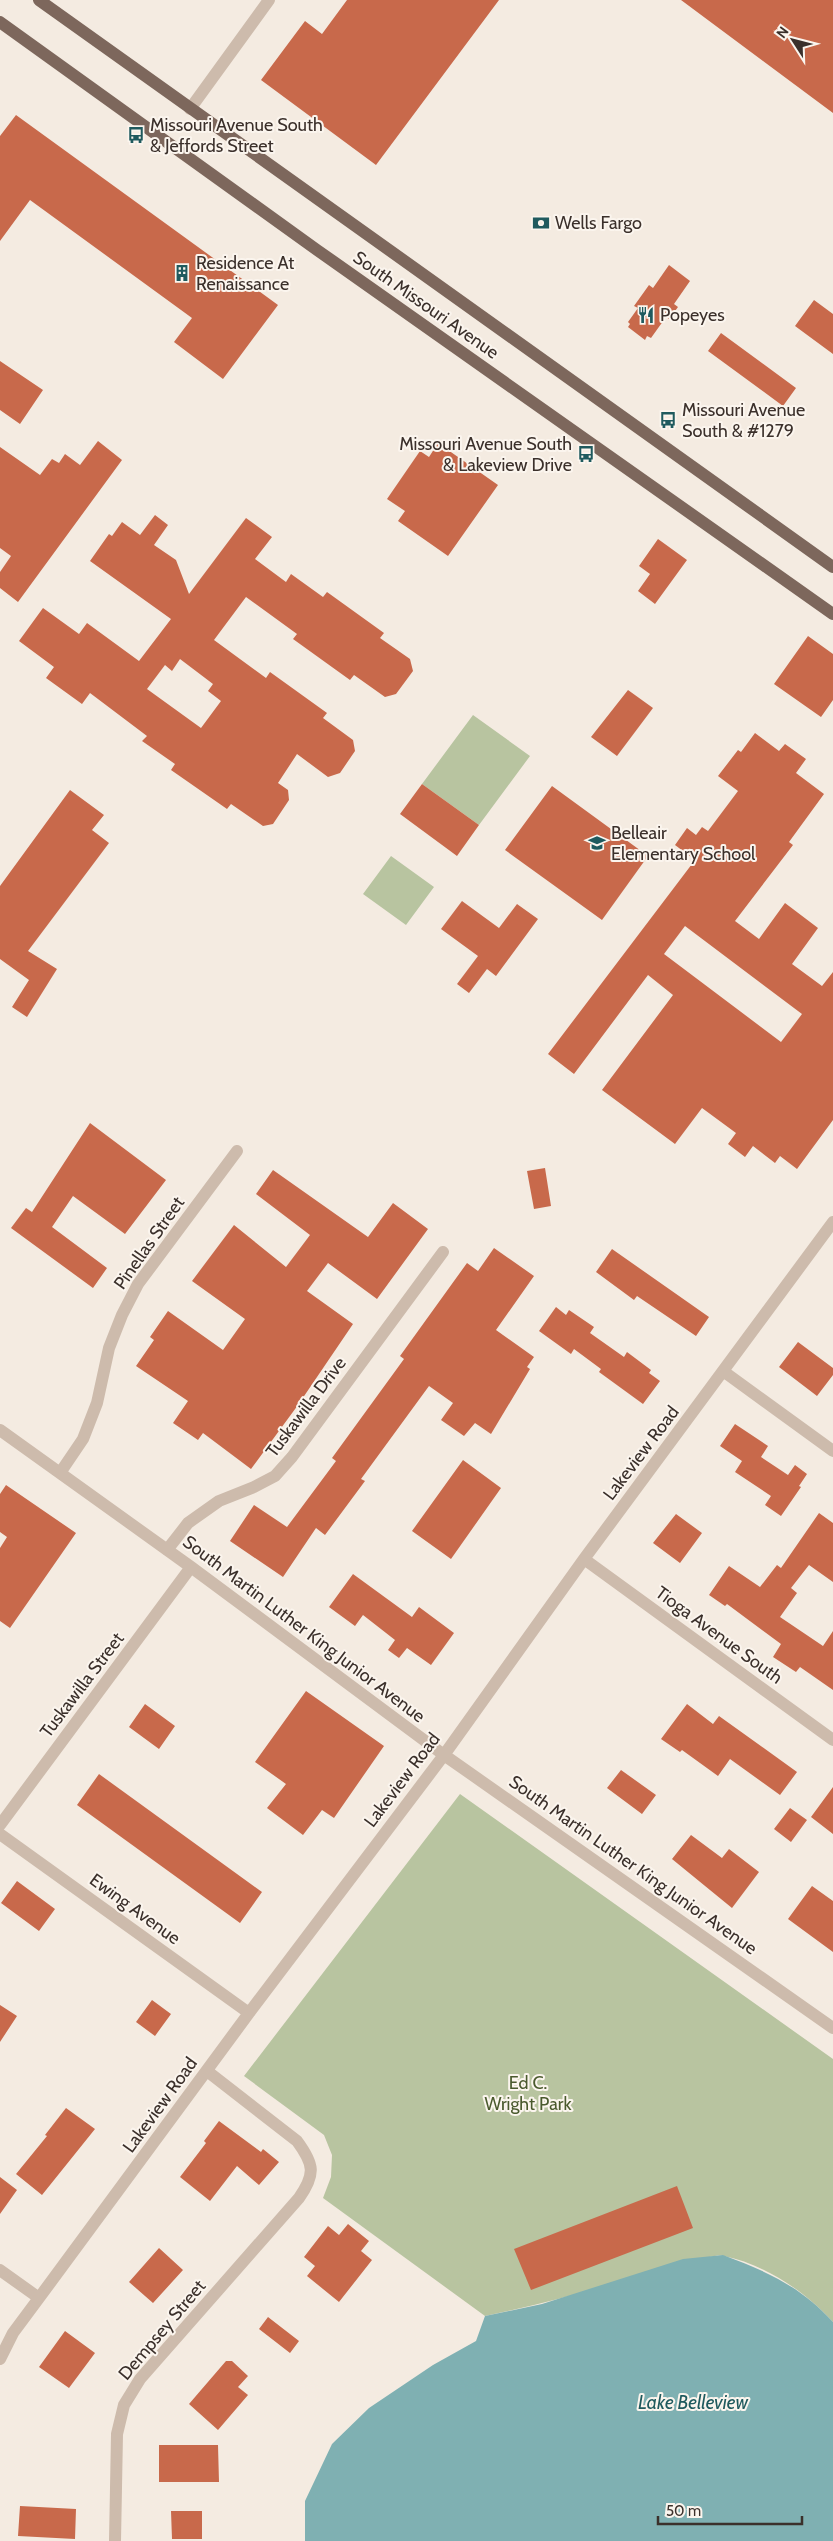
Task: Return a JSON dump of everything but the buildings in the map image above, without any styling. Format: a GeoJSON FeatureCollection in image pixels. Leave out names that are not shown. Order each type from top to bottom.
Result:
{"type":"FeatureCollection","features":[{"type":"Feature","properties":{"kind":"main road","name":"South Missouri Avenue"},"geometry":{"type":"LineString","coordinates":[[38,0],[833,566]]}},
{"type":"Feature","properties":{"kind":"main road","name":"South Missouri Avenue"},"geometry":{"type":"LineString","coordinates":[[0,22],[833,614]]}},
{"type":"Feature","properties":{"kind":"street"},"geometry":{"type":"LineString","coordinates":[[190,110],[269,0]]}},
{"type":"Feature","properties":{"kind":"street","name":"Pinellas Street"},"geometry":{"type":"LineString","coordinates":[[60,1473],[83,1439],[94,1412],[109,1348],[122,1315],[138,1284],[237,1151]]}},
{"type":"Feature","properties":{"kind":"street","name":"Lakeview Road"},"geometry":{"type":"LineString","coordinates":[[0,2359],[13,2333],[249,2013],[444,1755],[584,1559],[833,1222]]}},
{"type":"Feature","properties":{"kind":"street","name":"Tuskawilla Drive"},"geometry":{"type":"LineString","coordinates":[[167,1550],[188,1523],[219,1501],[254,1488],[275,1476],[292,1457],[443,1252]]}},
{"type":"Feature","properties":{"kind":"street"},"geometry":{"type":"LineString","coordinates":[[723,1371],[833,1451]]}},
{"type":"Feature","properties":{"kind":"street","name":"South Martin Luther King Junior Avenue"},"geometry":{"type":"LineString","coordinates":[[0,1430],[191,1567],[444,1755],[833,2028]]}},
{"type":"Feature","properties":{"kind":"street","name":"Tioga Avenue South"},"geometry":{"type":"LineString","coordinates":[[584,1559],[833,1740]]}},
{"type":"Feature","properties":{"kind":"street","name":"Tuskawilla Street"},"geometry":{"type":"LineString","coordinates":[[0,1824],[191,1567]]}},
{"type":"Feature","properties":{"kind":"street","name":"Ewing Avenue"},"geometry":{"type":"LineString","coordinates":[[0,1834],[249,2013]]}},
{"type":"Feature","properties":{"kind":"street","name":"Dempsey Street"},"geometry":{"type":"LineString","coordinates":[[115,2541],[117,2434],[124,2405],[140,2379],[299,2198],[308,2186],[312,2172],[308,2156],[297,2141],[207,2072]]}},
{"type":"Feature","properties":{"kind":"street"},"geometry":{"type":"LineString","coordinates":[[0,2270],[39,2298]]}},
{"type":"Feature","properties":{"kind":"green space"},"geometry":{"type":"Polygon","coordinates":[[[473,715],[530,756],[479,825],[422,784],[473,715]]]}},
{"type":"Feature","properties":{"kind":"green space"},"geometry":{"type":"Polygon","coordinates":[[[391,856],[434,887],[406,925],[363,894],[391,856]]]}},
{"type":"Feature","properties":{"kind":"green space","name":"Ed C. Wright Park"},"geometry":{"type":"Polygon","coordinates":[[[460,1794],[833,2059],[833,2322],[810,2300],[769,2272],[754,2265],[724,2256],[705,2258],[577,2294],[485,2316],[323,2198],[331,2177],[332,2155],[324,2135],[244,2076],[460,1794]]]}},
{"type":"Feature","properties":{"kind":"water","name":"Lake Belleview"},"geometry":{"type":"Polygon","coordinates":[[[723,2255],[769,2274],[796,2289],[821,2309],[833,2322],[833,2541],[305,2541],[305,2501],[332,2444],[369,2408],[433,2365],[476,2341],[485,2316],[542,2304],[683,2259],[723,2255]]]}},
{"type":"Feature","properties":{"kind":"place","name":"Missouri Avenue South & Jeffords Street"},"geometry":{"type":"Point","coordinates":[136,135]}},
{"type":"Feature","properties":{"kind":"place","name":"Wells Fargo"},"geometry":{"type":"Point","coordinates":[541,223]}},
{"type":"Feature","properties":{"kind":"place","name":"Residence At Renaissance"},"geometry":{"type":"Point","coordinates":[182,273]}},
{"type":"Feature","properties":{"kind":"place","name":"Popeyes"},"geometry":{"type":"Point","coordinates":[646,315]}},
{"type":"Feature","properties":{"kind":"place","name":"Missouri Avenue South & #1279"},"geometry":{"type":"Point","coordinates":[668,420]}},
{"type":"Feature","properties":{"kind":"place","name":"Missouri Avenue South & Lakeview Drive"},"geometry":{"type":"Point","coordinates":[586,454]}},
{"type":"Feature","properties":{"kind":"place","name":"Belleair Elementary School"},"geometry":{"type":"Point","coordinates":[597,843]}}]}
